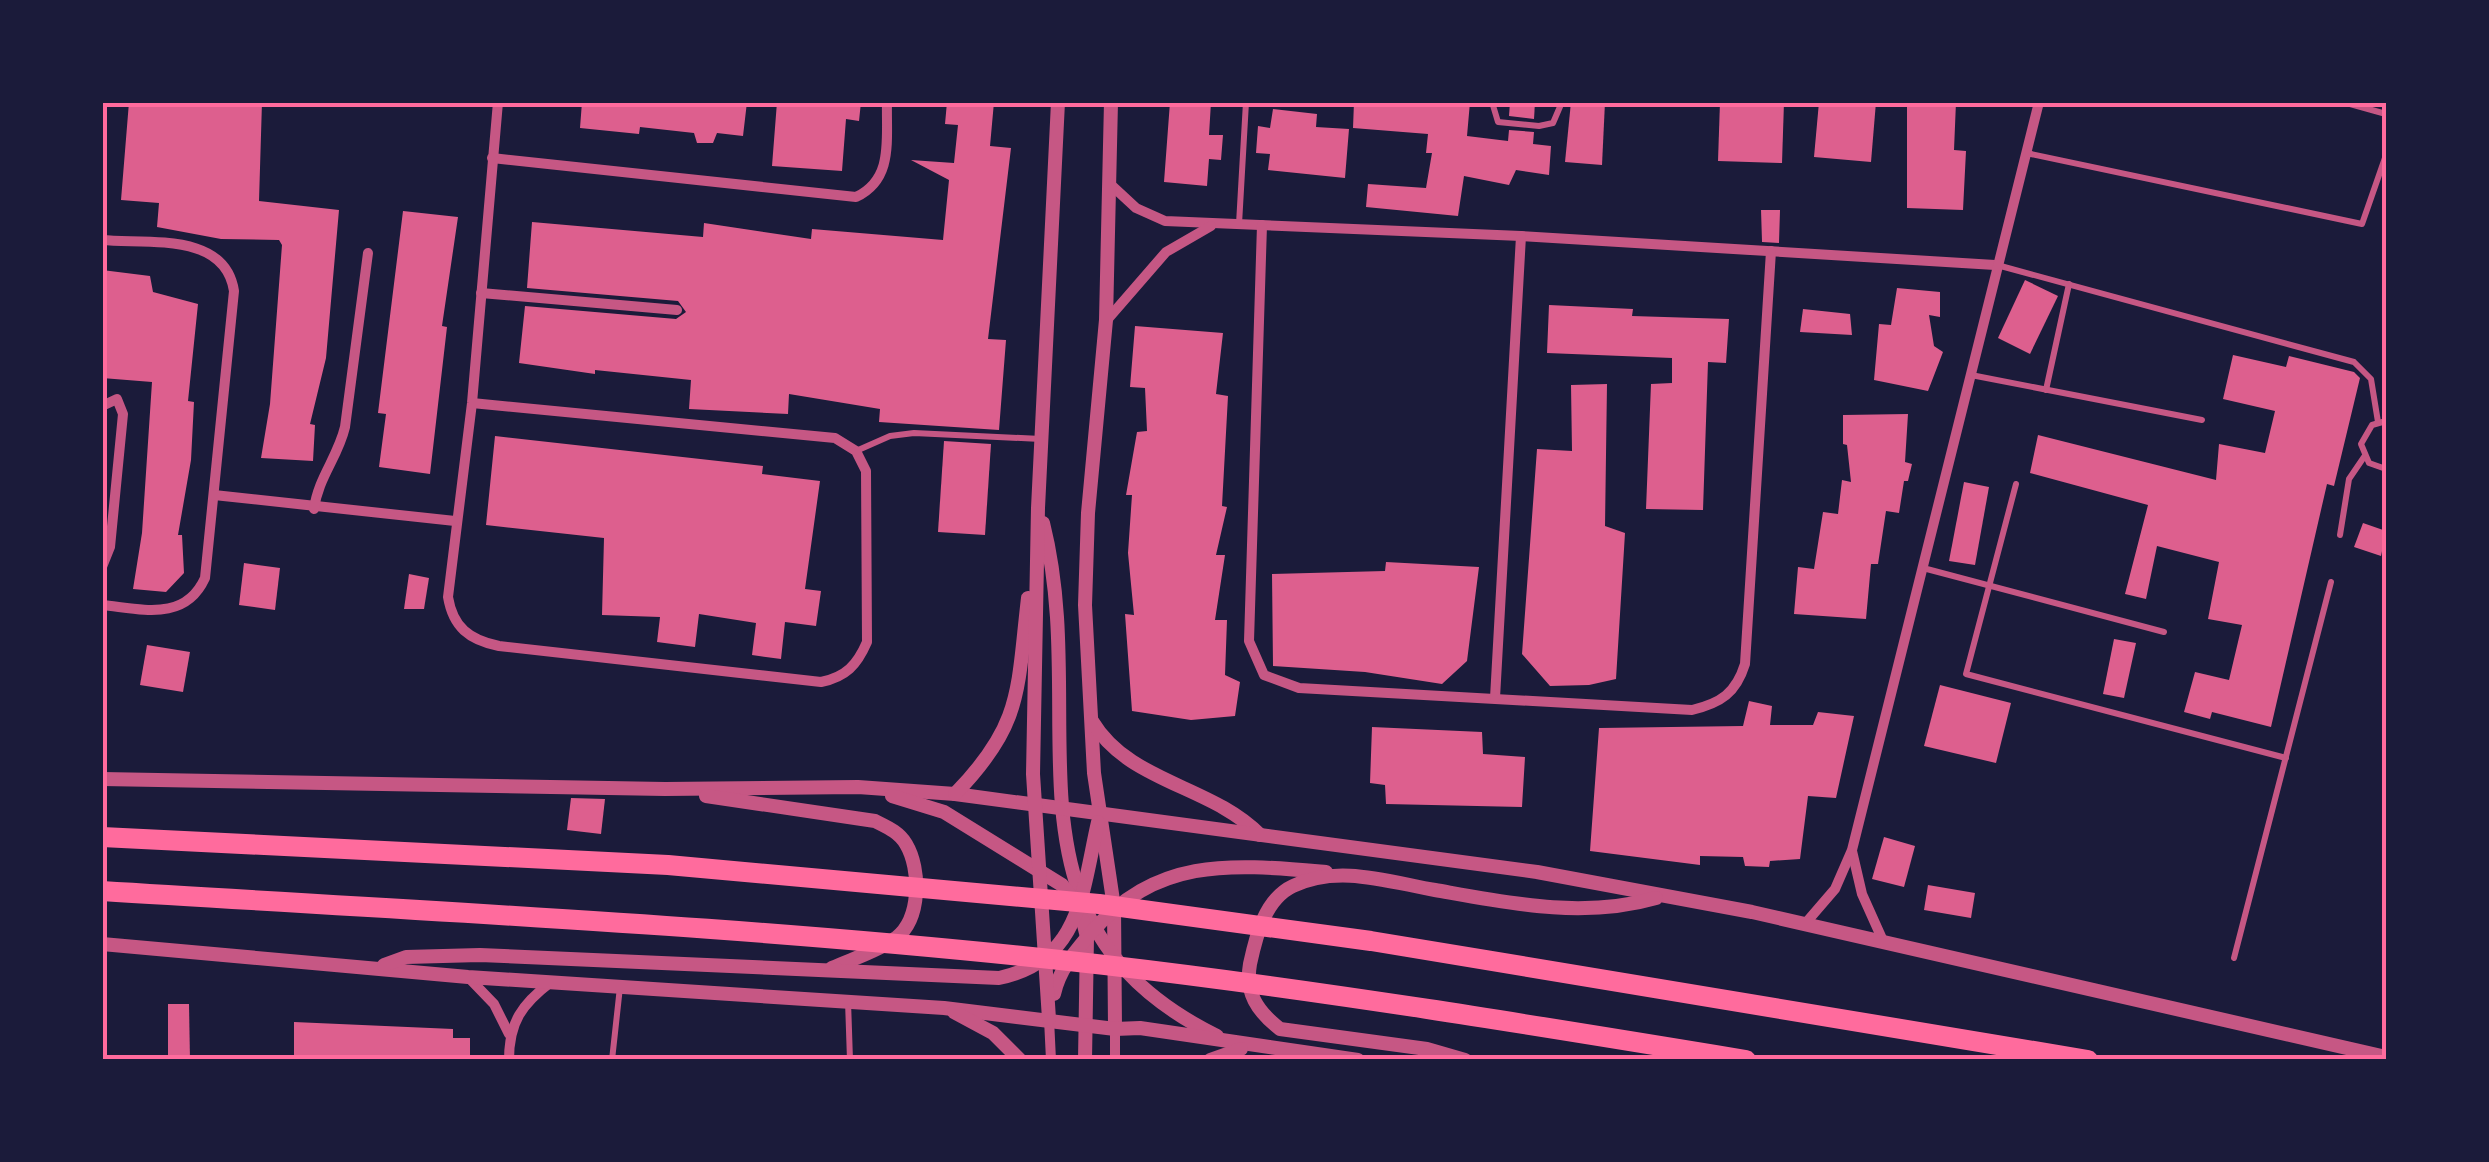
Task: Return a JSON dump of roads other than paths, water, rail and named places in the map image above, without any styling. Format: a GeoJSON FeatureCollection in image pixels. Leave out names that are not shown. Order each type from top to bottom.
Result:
{"type":"FeatureCollection","features":[{"type":"Feature","properties":{"kind":"highway"},"geometry":{"type":"LineString","coordinates":[[102,837],[668,865],[1099,904],[1371,940],[2088,1060]]}},
{"type":"Feature","properties":{"kind":"highway"},"geometry":{"type":"LineString","coordinates":[[102,891],[479,911],[861,941],[1359,998],[1746,1060]]}},
{"type":"Feature","properties":{"kind":"street"},"geometry":{"type":"LineString","coordinates":[[472,403],[835,438],[856,451],[866,470],[868,642],[848,671],[820,682],[481,642],[461,630],[451,615],[448,597],[472,403],[498,102]]}},
{"type":"Feature","properties":{"kind":"street"},"geometry":{"type":"LineString","coordinates":[[492,158],[856,197],[878,183],[884,172],[888,102]]}},
{"type":"Feature","properties":{"kind":"street"},"geometry":{"type":"LineString","coordinates":[[1051,1060],[1048,960],[1034,808],[1038,508],[1058,102]]}},
{"type":"Feature","properties":{"kind":"street"},"geometry":{"type":"LineString","coordinates":[[1112,102],[1106,320],[1088,514],[1089,716],[1114,907],[1115,1060]]}},
{"type":"Feature","properties":{"kind":"street"},"geometry":{"type":"LineString","coordinates":[[1804,925],[1835,889],[1852,850],[2039,102]]}},
{"type":"Feature","properties":{"kind":"street"},"geometry":{"type":"LineString","coordinates":[[1109,183],[1150,217],[1216,224],[1522,236],[1996,265]]}},
{"type":"Feature","properties":{"kind":"street"},"geometry":{"type":"LineString","coordinates":[[1106,320],[1124,295],[1166,252],[1185,237],[1216,224]]}},
{"type":"Feature","properties":{"kind":"street"},"geometry":{"type":"LineString","coordinates":[[1262,226],[1248,640],[1264,674],[1299,688],[1692,710],[1728,696],[1739,683],[1745,664],[1771,250]]}},
{"type":"Feature","properties":{"kind":"street"},"geometry":{"type":"LineString","coordinates":[[1494,698],[1522,236]]}},
{"type":"Feature","properties":{"kind":"street"},"geometry":{"type":"LineString","coordinates":[[102,240],[204,249],[217,255],[232,275],[234,290],[205,578],[191,599],[162,611],[102,605]]}},
{"type":"Feature","properties":{"kind":"street"},"geometry":{"type":"LineString","coordinates":[[314,508],[316,490],[338,451],[345,427],[368,253]]}},
{"type":"Feature","properties":{"kind":"street"},"geometry":{"type":"LineString","coordinates":[[481,293],[677,310]]}},
{"type":"Feature","properties":{"kind":"street"},"geometry":{"type":"LineString","coordinates":[[102,406],[110,400],[122,404],[110,547],[102,567]]}},
{"type":"Feature","properties":{"kind":"street"},"geometry":{"type":"LineString","coordinates":[[102,481],[116,482]]}},
{"type":"Feature","properties":{"kind":"street"},"geometry":{"type":"LineString","coordinates":[[214,495],[455,521]]}},
{"type":"Feature","properties":{"kind":"street"},"geometry":{"type":"LineString","coordinates":[[955,794],[994,750],[1011,717],[1038,508]]}},
{"type":"Feature","properties":{"kind":"street"},"geometry":{"type":"LineString","coordinates":[[1038,508],[1052,580],[1062,810],[1070,869],[1090,934],[1116,964],[1176,1014],[1247,1047]]}},
{"type":"Feature","properties":{"kind":"street"},"geometry":{"type":"LineString","coordinates":[[1089,716],[1118,754],[1230,810],[1260,836]]}},
{"type":"Feature","properties":{"kind":"street"},"geometry":{"type":"LineString","coordinates":[[102,778],[664,789],[858,787],[955,794],[1034,808],[1458,859],[1804,925],[2386,1058]]}},
{"type":"Feature","properties":{"kind":"street"},"geometry":{"type":"LineString","coordinates":[[858,787],[944,812],[1062,885],[1079,905]]}},
{"type":"Feature","properties":{"kind":"street"},"geometry":{"type":"LineString","coordinates":[[664,789],[875,822],[893,829],[906,842],[912,858],[913,917],[897,937],[826,971]]}},
{"type":"Feature","properties":{"kind":"street"},"geometry":{"type":"LineString","coordinates":[[378,967],[406,957],[480,955],[999,978],[1048,960],[1079,905],[1100,813]]}},
{"type":"Feature","properties":{"kind":"street"},"geometry":{"type":"LineString","coordinates":[[1852,850],[1862,894],[1884,943]]}},
{"type":"Feature","properties":{"kind":"street"},"geometry":{"type":"LineString","coordinates":[[1049,1019],[1064,967],[1114,907],[1159,880],[1186,870],[1261,866],[1336,873],[1501,902],[1574,909],[1627,906],[1661,897]]}},
{"type":"Feature","properties":{"kind":"street"},"geometry":{"type":"LineString","coordinates":[[1336,873],[1291,886],[1272,903],[1255,939],[1248,978],[1253,1003],[1280,1028],[1427,1049],[1465,1060]]}},
{"type":"Feature","properties":{"kind":"street"},"geometry":{"type":"LineString","coordinates":[[1085,1060],[1090,934]]}},
{"type":"Feature","properties":{"kind":"street"},"geometry":{"type":"LineString","coordinates":[[102,944],[468,977],[944,1008],[1116,1029],[1140,1028],[1247,1047],[1358,1060]]}},
{"type":"Feature","properties":{"kind":"street"},"geometry":{"type":"LineString","coordinates":[[468,977],[494,1004],[509,1035]]}},
{"type":"Feature","properties":{"kind":"street"},"geometry":{"type":"LineString","coordinates":[[509,1060],[509,1035],[523,1006],[552,982]]}},
{"type":"Feature","properties":{"kind":"street"},"geometry":{"type":"LineString","coordinates":[[944,1008],[993,1033],[1020,1060]]}},
{"type":"Feature","properties":{"kind":"street"},"geometry":{"type":"LineString","coordinates":[[1210,1060],[1247,1047]]}},
{"type":"Feature","properties":{"kind":"lane"},"geometry":{"type":"LineString","coordinates":[[1239,224],[1246,102]]}},
{"type":"Feature","properties":{"kind":"lane"},"geometry":{"type":"LineString","coordinates":[[1492,102],[1498,122],[1539,126],[1553,123],[1562,102]]}},
{"type":"Feature","properties":{"kind":"lane"},"geometry":{"type":"LineString","coordinates":[[2343,102],[2386,114]]}},
{"type":"Feature","properties":{"kind":"lane"},"geometry":{"type":"LineString","coordinates":[[2026,153],[2362,224],[2386,155]]}},
{"type":"Feature","properties":{"kind":"lane"},"geometry":{"type":"LineString","coordinates":[[1996,265],[2354,362],[2371,379],[2382,422],[2362,436],[2364,458],[2349,479],[2340,535]]}},
{"type":"Feature","properties":{"kind":"lane"},"geometry":{"type":"LineString","coordinates":[[2046,390],[2069,284]]}},
{"type":"Feature","properties":{"kind":"lane"},"geometry":{"type":"LineString","coordinates":[[1970,375],[2202,420]]}},
{"type":"Feature","properties":{"kind":"lane"},"geometry":{"type":"LineString","coordinates":[[856,451],[890,436],[914,434],[1041,439]]}},
{"type":"Feature","properties":{"kind":"lane"},"geometry":{"type":"LineString","coordinates":[[2364,458],[2375,467],[2386,469]]}},
{"type":"Feature","properties":{"kind":"lane"},"geometry":{"type":"LineString","coordinates":[[2016,484],[1966,674],[2286,758]]}},
{"type":"Feature","properties":{"kind":"lane"},"geometry":{"type":"LineString","coordinates":[[1922,568],[2164,632]]}},
{"type":"Feature","properties":{"kind":"lane"},"geometry":{"type":"LineString","coordinates":[[2234,958],[2331,582]]}},
{"type":"Feature","properties":{"kind":"lane"},"geometry":{"type":"LineString","coordinates":[[612,1060],[620,986]]}},
{"type":"Feature","properties":{"kind":"lane"},"geometry":{"type":"LineString","coordinates":[[848,1000],[850,1060]]}}]}
